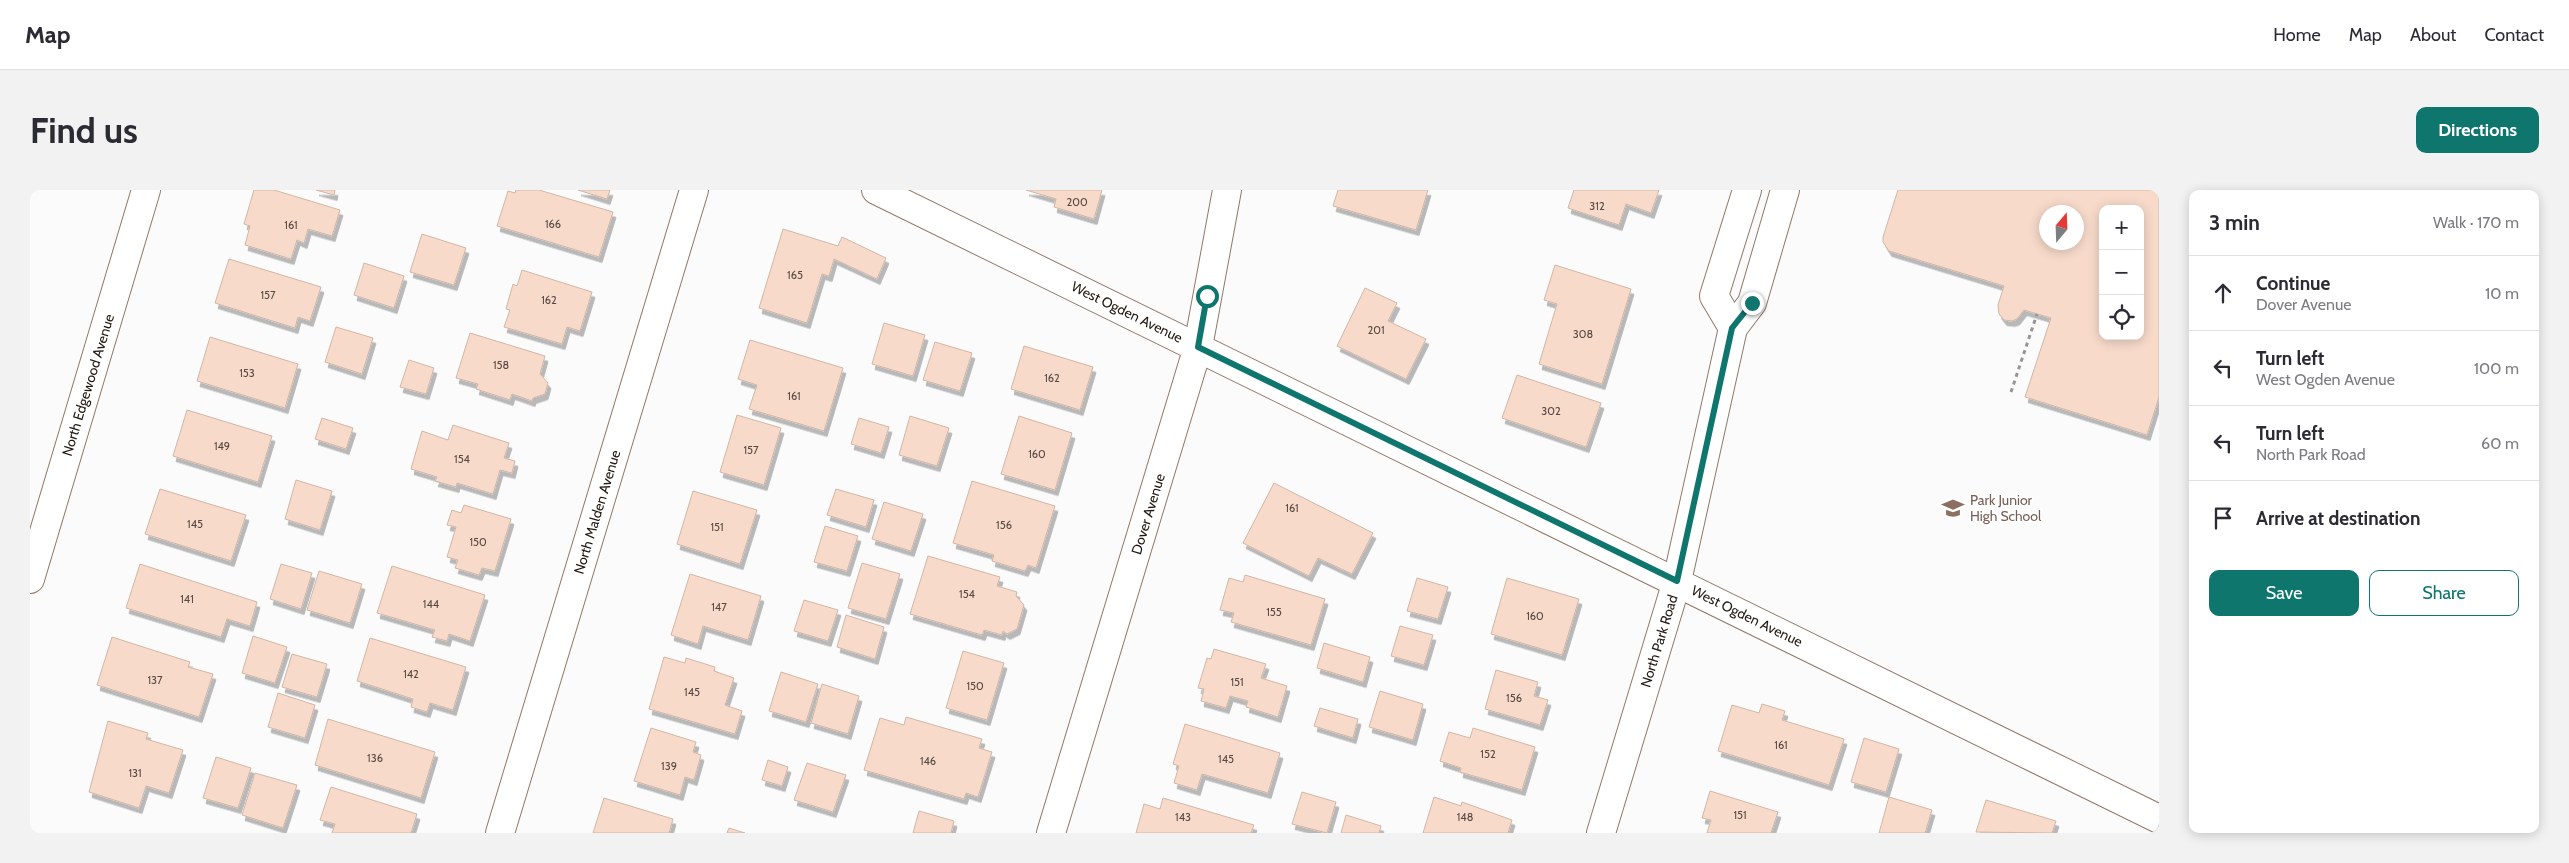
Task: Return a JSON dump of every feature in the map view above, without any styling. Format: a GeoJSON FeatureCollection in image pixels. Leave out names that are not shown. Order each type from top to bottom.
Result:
{"type":"FeatureCollection","features":[{"type":"Feature","properties":{"kind":"street","name":"North Edgewood Avenue"},"geometry":{"type":"LineString","coordinates":[[30,580],[146,190]]}},
{"type":"Feature","properties":{"kind":"street","name":"North Malden Avenue"},"geometry":{"type":"LineString","coordinates":[[500,833],[694,190]]}},
{"type":"Feature","properties":{"kind":"street","name":"West Ogden Avenue"},"geometry":{"type":"LineString","coordinates":[[876,190],[1677,581],[2156,819]]}},
{"type":"Feature","properties":{"kind":"street","name":"Dover Avenue"},"geometry":{"type":"LineString","coordinates":[[1051,833],[1198,347],[1227,190]]}},
{"type":"Feature","properties":{"kind":"street"},"geometry":{"type":"LineString","coordinates":[[1732,328],[1714,296],[1747,190]]}},
{"type":"Feature","properties":{"kind":"street","name":"North Park Road"},"geometry":{"type":"LineString","coordinates":[[1601,833],[1677,581],[1732,328],[1752,303],[1785,190]]}},
{"type":"Feature","properties":{"kind":"path"},"geometry":{"type":"LineString","coordinates":[[2011,392],[2036,314]]}},
{"type":"Feature","properties":{"kind":"building"},"geometry":{"type":"Polygon","coordinates":[[[254,190],[274,190],[340,210],[332,236],[308,229],[304,243],[297,240],[291,259],[245,245],[250,226],[244,224],[254,190]]]}},
{"type":"Feature","properties":{"kind":"building"},"geometry":{"type":"Polygon","coordinates":[[[316,190],[335,190],[334,195],[316,190]]]}},
{"type":"Feature","properties":{"kind":"building"},"geometry":{"type":"Polygon","coordinates":[[[516,190],[539,190],[613,212],[599,257],[497,226],[508,191],[515,193],[516,190]]]}},
{"type":"Feature","properties":{"kind":"building"},"geometry":{"type":"Polygon","coordinates":[[[578,190],[610,190],[607,199],[578,190]]]}},
{"type":"Feature","properties":{"kind":"building"},"geometry":{"type":"Polygon","coordinates":[[[1026,190],[1102,190],[1094,219],[1054,207],[1056,199],[1026,190]]]}},
{"type":"Feature","properties":{"kind":"building"},"geometry":{"type":"Polygon","coordinates":[[[1338,190],[1428,190],[1416,230],[1333,206],[1338,190]]]}},
{"type":"Feature","properties":{"kind":"building"},"geometry":{"type":"Polygon","coordinates":[[[1574,190],[1659,190],[1651,213],[1626,204],[1619,225],[1568,208],[1574,190]]]}},
{"type":"Feature","properties":{"kind":"building"},"geometry":{"type":"Polygon","coordinates":[[[1898,190],[2159,190],[2159,397],[2147,435],[2025,397],[2051,318],[2024,310],[2017,319],[2012,321],[2004,320],[1999,314],[1998,305],[2004,286],[1889,251],[1883,242],[1898,190]]]}},
{"type":"Feature","properties":{"kind":"building"},"geometry":{"type":"Polygon","coordinates":[[[783,229],[838,246],[842,237],[886,258],[877,279],[834,259],[829,276],[822,274],[807,323],[759,308],[783,229]]]}},
{"type":"Feature","properties":{"kind":"building"},"geometry":{"type":"Polygon","coordinates":[[[422,234],[466,248],[454,285],[410,272],[422,234]]]}},
{"type":"Feature","properties":{"kind":"building"},"geometry":{"type":"Polygon","coordinates":[[[229,259],[321,287],[310,321],[298,317],[295,328],[215,303],[229,259]]]}},
{"type":"Feature","properties":{"kind":"building"},"geometry":{"type":"Polygon","coordinates":[[[364,263],[404,276],[394,308],[354,295],[364,263]]]}},
{"type":"Feature","properties":{"kind":"building"},"geometry":{"type":"Polygon","coordinates":[[[1555,265],[1631,289],[1602,384],[1539,364],[1557,304],[1544,300],[1555,265]]]}},
{"type":"Feature","properties":{"kind":"building"},"geometry":{"type":"Polygon","coordinates":[[[522,270],[592,292],[580,331],[567,327],[562,344],[504,327],[510,310],[506,309],[513,284],[517,286],[522,270]]]}},
{"type":"Feature","properties":{"kind":"building"},"geometry":{"type":"Polygon","coordinates":[[[1365,288],[1397,303],[1388,321],[1426,339],[1406,379],[1337,346],[1365,288]]]}},
{"type":"Feature","properties":{"kind":"building"},"geometry":{"type":"Polygon","coordinates":[[[884,323],[925,335],[913,376],[872,364],[884,323]]]}},
{"type":"Feature","properties":{"kind":"building"},"geometry":{"type":"Polygon","coordinates":[[[336,327],[373,338],[362,374],[325,362],[336,327]]]}},
{"type":"Feature","properties":{"kind":"building"},"geometry":{"type":"Polygon","coordinates":[[[470,333],[545,356],[540,374],[548,383],[545,394],[533,398],[532,401],[512,394],[510,400],[476,389],[478,384],[456,378],[470,333]]]}},
{"type":"Feature","properties":{"kind":"building"},"geometry":{"type":"Polygon","coordinates":[[[210,337],[298,364],[285,408],[197,381],[210,337]]]}},
{"type":"Feature","properties":{"kind":"building"},"geometry":{"type":"Polygon","coordinates":[[[750,340],[843,368],[824,431],[749,409],[757,385],[738,379],[750,340]]]}},
{"type":"Feature","properties":{"kind":"building"},"geometry":{"type":"Polygon","coordinates":[[[935,342],[972,353],[960,391],[923,380],[935,342]]]}},
{"type":"Feature","properties":{"kind":"building"},"geometry":{"type":"Polygon","coordinates":[[[1024,346],[1093,367],[1080,410],[1011,389],[1024,346]]]}},
{"type":"Feature","properties":{"kind":"building"},"geometry":{"type":"Polygon","coordinates":[[[409,360],[434,368],[426,394],[400,387],[409,360]]]}},
{"type":"Feature","properties":{"kind":"building"},"geometry":{"type":"Polygon","coordinates":[[[1517,375],[1601,403],[1586,447],[1502,418],[1517,375]]]}},
{"type":"Feature","properties":{"kind":"building"},"geometry":{"type":"Polygon","coordinates":[[[187,410],[272,436],[258,482],[173,456],[187,410]]]}},
{"type":"Feature","properties":{"kind":"building"},"geometry":{"type":"Polygon","coordinates":[[[737,415],[781,428],[764,485],[720,472],[737,415]]]}},
{"type":"Feature","properties":{"kind":"building"},"geometry":{"type":"Polygon","coordinates":[[[910,416],[949,428],[937,466],[899,455],[910,416]]]}},
{"type":"Feature","properties":{"kind":"building"},"geometry":{"type":"Polygon","coordinates":[[[1019,416],[1072,433],[1055,490],[1001,474],[1019,416]]]}},
{"type":"Feature","properties":{"kind":"building"},"geometry":{"type":"Polygon","coordinates":[[[322,418],[353,428],[346,449],[315,439],[322,418]]]}},
{"type":"Feature","properties":{"kind":"building"},"geometry":{"type":"Polygon","coordinates":[[[859,418],[889,427],[881,453],[851,444],[859,418]]]}},
{"type":"Feature","properties":{"kind":"building"},"geometry":{"type":"Polygon","coordinates":[[[453,425],[509,443],[504,458],[515,461],[512,473],[500,470],[493,494],[457,483],[456,487],[435,481],[437,477],[411,469],[422,431],[448,440],[453,425]]]}},
{"type":"Feature","properties":{"kind":"building"},"geometry":{"type":"Polygon","coordinates":[[[296,480],[332,491],[320,530],[285,519],[296,480]]]}},
{"type":"Feature","properties":{"kind":"building"},"geometry":{"type":"Polygon","coordinates":[[[972,481],[1055,506],[1036,568],[1028,565],[1025,571],[992,561],[994,555],[953,543],[972,481]]]}},
{"type":"Feature","properties":{"kind":"building"},"geometry":{"type":"Polygon","coordinates":[[[1274,483],[1373,533],[1352,574],[1318,558],[1309,576],[1243,543],[1274,483]]]}},
{"type":"Feature","properties":{"kind":"building"},"geometry":{"type":"Polygon","coordinates":[[[160,489],[246,515],[231,561],[145,534],[160,489]]]}},
{"type":"Feature","properties":{"kind":"building"},"geometry":{"type":"Polygon","coordinates":[[[836,489],[874,500],[866,527],[827,515],[836,489]]]}},
{"type":"Feature","properties":{"kind":"building"},"geometry":{"type":"Polygon","coordinates":[[[693,491],[757,510],[740,564],[677,544],[693,491]]]}},
{"type":"Feature","properties":{"kind":"building"},"geometry":{"type":"Polygon","coordinates":[[[884,502],[923,514],[911,551],[872,539],[884,502]]]}},
{"type":"Feature","properties":{"kind":"building"},"geometry":{"type":"Polygon","coordinates":[[[464,505],[511,519],[495,571],[482,568],[479,575],[455,568],[458,560],[447,557],[456,527],[447,525],[452,510],[461,513],[464,505]]]}},
{"type":"Feature","properties":{"kind":"building"},"geometry":{"type":"Polygon","coordinates":[[[825,526],[858,536],[847,571],[814,562],[825,526]]]}},
{"type":"Feature","properties":{"kind":"building"},"geometry":{"type":"Polygon","coordinates":[[[928,556],[1000,577],[997,586],[1017,592],[1016,596],[1024,605],[1017,629],[1007,634],[1003,631],[1002,635],[984,630],[982,635],[910,614],[928,556]]]}},
{"type":"Feature","properties":{"kind":"building"},"geometry":{"type":"Polygon","coordinates":[[[862,563],[900,574],[886,619],[848,608],[862,563]]]}},
{"type":"Feature","properties":{"kind":"building"},"geometry":{"type":"Polygon","coordinates":[[[140,564],[257,602],[250,626],[227,619],[221,637],[126,608],[140,564]]]}},
{"type":"Feature","properties":{"kind":"building"},"geometry":{"type":"Polygon","coordinates":[[[281,564],[312,573],[301,609],[270,599],[281,564]]]}},
{"type":"Feature","properties":{"kind":"building"},"geometry":{"type":"Polygon","coordinates":[[[392,566],[485,595],[470,641],[449,634],[447,641],[432,637],[435,630],[377,613],[392,566]]]}},
{"type":"Feature","properties":{"kind":"building"},"geometry":{"type":"Polygon","coordinates":[[[319,571],[362,584],[350,623],[307,610],[319,571]]]}},
{"type":"Feature","properties":{"kind":"building"},"geometry":{"type":"Polygon","coordinates":[[[690,574],[761,596],[748,640],[703,626],[698,644],[671,635],[690,574]]]}},
{"type":"Feature","properties":{"kind":"building"},"geometry":{"type":"Polygon","coordinates":[[[1245,575],[1325,599],[1311,645],[1231,622],[1234,613],[1220,610],[1229,578],[1243,582],[1245,575]]]}},
{"type":"Feature","properties":{"kind":"building"},"geometry":{"type":"Polygon","coordinates":[[[1417,578],[1448,587],[1438,619],[1407,611],[1417,578]]]}},
{"type":"Feature","properties":{"kind":"building"},"geometry":{"type":"Polygon","coordinates":[[[1507,578],[1579,599],[1562,655],[1491,634],[1507,578]]]}},
{"type":"Feature","properties":{"kind":"building"},"geometry":{"type":"Polygon","coordinates":[[[804,600],[838,610],[828,641],[794,631],[804,600]]]}},
{"type":"Feature","properties":{"kind":"building"},"geometry":{"type":"Polygon","coordinates":[[[846,615],[884,627],[875,659],[837,647],[846,615]]]}},
{"type":"Feature","properties":{"kind":"building"},"geometry":{"type":"Polygon","coordinates":[[[1400,626],[1433,635],[1424,665],[1391,656],[1400,626]]]}},
{"type":"Feature","properties":{"kind":"building"},"geometry":{"type":"Polygon","coordinates":[[[253,636],[287,647],[275,683],[242,673],[253,636]]]}},
{"type":"Feature","properties":{"kind":"building"},"geometry":{"type":"Polygon","coordinates":[[[112,637],[190,662],[188,667],[213,674],[199,717],[97,685],[112,637]]]}},
{"type":"Feature","properties":{"kind":"building"},"geometry":{"type":"Polygon","coordinates":[[[370,638],[466,667],[453,710],[430,703],[427,712],[411,707],[413,699],[357,681],[370,638]]]}},
{"type":"Feature","properties":{"kind":"building"},"geometry":{"type":"Polygon","coordinates":[[[1324,643],[1370,657],[1363,682],[1317,668],[1324,643]]]}},
{"type":"Feature","properties":{"kind":"building"},"geometry":{"type":"Polygon","coordinates":[[[1214,649],[1266,664],[1261,678],[1287,686],[1278,717],[1246,707],[1248,701],[1230,696],[1226,708],[1201,701],[1204,689],[1198,688],[1207,658],[1211,659],[1214,649]]]}},
{"type":"Feature","properties":{"kind":"building"},"geometry":{"type":"Polygon","coordinates":[[[963,651],[1004,663],[987,720],[946,708],[963,651]]]}},
{"type":"Feature","properties":{"kind":"building"},"geometry":{"type":"Polygon","coordinates":[[[292,654],[327,664],[317,697],[282,687],[292,654]]]}},
{"type":"Feature","properties":{"kind":"building"},"geometry":{"type":"Polygon","coordinates":[[[664,657],[685,663],[686,658],[715,667],[714,671],[734,678],[725,705],[742,711],[735,734],[649,709],[664,657]]]}},
{"type":"Feature","properties":{"kind":"building"},"geometry":{"type":"Polygon","coordinates":[[[1496,670],[1538,682],[1534,696],[1548,700],[1540,725],[1485,709],[1496,670]]]}},
{"type":"Feature","properties":{"kind":"building"},"geometry":{"type":"Polygon","coordinates":[[[781,672],[818,684],[806,722],[769,711],[781,672]]]}},
{"type":"Feature","properties":{"kind":"building"},"geometry":{"type":"Polygon","coordinates":[[[822,684],[859,696],[848,734],[811,723],[822,684]]]}},
{"type":"Feature","properties":{"kind":"building"},"geometry":{"type":"Polygon","coordinates":[[[1380,691],[1423,704],[1413,740],[1369,727],[1380,691]]]}},
{"type":"Feature","properties":{"kind":"building"},"geometry":{"type":"Polygon","coordinates":[[[278,693],[315,705],[305,738],[268,727],[278,693]]]}},
{"type":"Feature","properties":{"kind":"building"},"geometry":{"type":"Polygon","coordinates":[[[1762,704],[1785,711],[1782,720],[1844,739],[1829,785],[1718,751],[1732,705],[1759,713],[1762,704]]]}},
{"type":"Feature","properties":{"kind":"building"},"geometry":{"type":"Polygon","coordinates":[[[1320,708],[1358,719],[1353,738],[1314,726],[1320,708]]]}},
{"type":"Feature","properties":{"kind":"building"},"geometry":{"type":"Polygon","coordinates":[[[906,717],[982,739],[979,748],[992,752],[978,797],[966,793],[964,799],[864,770],[880,718],[904,725],[906,717]]]}},
{"type":"Feature","properties":{"kind":"building"},"geometry":{"type":"Polygon","coordinates":[[[328,719],[435,752],[421,798],[315,765],[328,719]]]}},
{"type":"Feature","properties":{"kind":"building"},"geometry":{"type":"Polygon","coordinates":[[[108,721],[148,733],[146,739],[183,750],[169,793],[146,786],[139,808],[89,792],[108,721]]]}},
{"type":"Feature","properties":{"kind":"building"},"geometry":{"type":"Polygon","coordinates":[[[1185,724],[1280,753],[1268,793],[1202,774],[1197,790],[1174,783],[1179,766],[1173,764],[1185,724]]]}},
{"type":"Feature","properties":{"kind":"building"},"geometry":{"type":"Polygon","coordinates":[[[651,728],[696,742],[693,752],[701,755],[694,780],[685,777],[680,795],[634,781],[651,728]]]}},
{"type":"Feature","properties":{"kind":"building"},"geometry":{"type":"Polygon","coordinates":[[[1473,728],[1535,747],[1522,790],[1460,772],[1461,768],[1440,761],[1449,732],[1470,738],[1473,728]]]}},
{"type":"Feature","properties":{"kind":"building"},"geometry":{"type":"Polygon","coordinates":[[[1864,738],[1899,749],[1886,792],[1851,782],[1864,738]]]}},
{"type":"Feature","properties":{"kind":"building"},"geometry":{"type":"Polygon","coordinates":[[[216,757],[251,768],[238,808],[203,798],[216,757]]]}},
{"type":"Feature","properties":{"kind":"building"},"geometry":{"type":"Polygon","coordinates":[[[768,760],[788,767],[782,786],[762,780],[768,760]]]}},
{"type":"Feature","properties":{"kind":"building"},"geometry":{"type":"Polygon","coordinates":[[[807,763],[846,775],[833,812],[794,800],[807,763]]]}},
{"type":"Feature","properties":{"kind":"building"},"geometry":{"type":"Polygon","coordinates":[[[255,773],[297,785],[283,828],[242,815],[255,773]]]}},
{"type":"Feature","properties":{"kind":"building"},"geometry":{"type":"Polygon","coordinates":[[[331,787],[417,814],[411,833],[332,833],[335,824],[320,820],[331,787]]]}},
{"type":"Feature","properties":{"kind":"building"},"geometry":{"type":"Polygon","coordinates":[[[1710,791],[1778,812],[1771,833],[1707,833],[1711,820],[1702,818],[1710,791]]]}},
{"type":"Feature","properties":{"kind":"building"},"geometry":{"type":"Polygon","coordinates":[[[1302,792],[1336,802],[1327,833],[1292,824],[1302,792]]]}},
{"type":"Feature","properties":{"kind":"building"},"geometry":{"type":"Polygon","coordinates":[[[1434,797],[1461,806],[1462,802],[1512,820],[1508,833],[1423,833],[1434,797]]]}},
{"type":"Feature","properties":{"kind":"building"},"geometry":{"type":"Polygon","coordinates":[[[1889,797],[1932,810],[1925,833],[1879,833],[1889,797]]]}},
{"type":"Feature","properties":{"kind":"building"},"geometry":{"type":"Polygon","coordinates":[[[604,798],[673,819],[669,833],[593,833],[604,798]]]}},
{"type":"Feature","properties":{"kind":"building"},"geometry":{"type":"Polygon","coordinates":[[[1163,798],[1254,825],[1251,833],[1136,833],[1144,804],[1160,809],[1163,798]]]}},
{"type":"Feature","properties":{"kind":"building"},"geometry":{"type":"Polygon","coordinates":[[[1986,800],[2056,821],[2052,833],[1976,832],[1986,800]]]}},
{"type":"Feature","properties":{"kind":"building"},"geometry":{"type":"Polygon","coordinates":[[[919,811],[954,821],[951,833],[913,833],[919,811]]]}},
{"type":"Feature","properties":{"kind":"building"},"geometry":{"type":"Polygon","coordinates":[[[1346,815],[1381,826],[1379,833],[1341,833],[1346,815]]]}},
{"type":"Feature","properties":{"kind":"building"},"geometry":{"type":"Polygon","coordinates":[[[729,828],[745,833],[727,833],[729,828]]]}},
{"type":"Feature","properties":{"kind":"place","name":"Park Junior High School"},"geometry":{"type":"Point","coordinates":[1953,508]}},
{"type":"Feature","properties":{"kind":"route"},"geometry":{"type":"LineString","coordinates":[[1207,296],[1198,347],[1677,581],[1732,328],[1752,303]]}}]}
